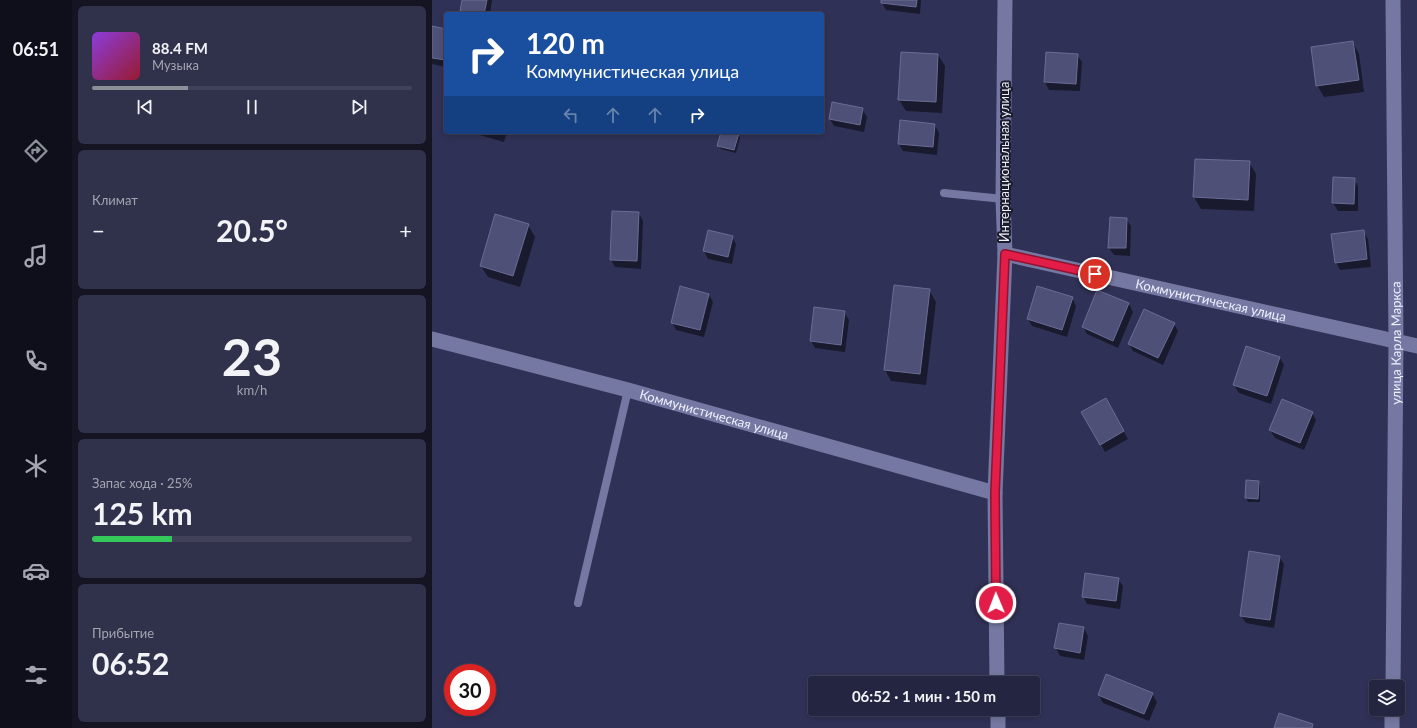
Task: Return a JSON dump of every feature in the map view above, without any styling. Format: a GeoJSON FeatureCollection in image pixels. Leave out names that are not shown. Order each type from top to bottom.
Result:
{"type":"FeatureCollection","features":[{"type":"Feature","properties":{"kind":"street","name":"Интернациональная улица"},"geometry":{"type":"LineString","coordinates":[[997,676],[995,493],[1005,254],[1005,0]]}},
{"type":"Feature","properties":{"kind":"street","name":"улица Карла Маркса"},"geometry":{"type":"LineString","coordinates":[[1393,0],[1396,341],[1393,680]]}},
{"type":"Feature","properties":{"kind":"street","name":"Коммунистическая улица"},"geometry":{"type":"LineString","coordinates":[[1005,254],[1417,346]]}},
{"type":"Feature","properties":{"kind":"street","name":"Коммунистическая улица"},"geometry":{"type":"LineString","coordinates":[[432,339],[628,390],[995,493]]}},
{"type":"Feature","properties":{"kind":"street"},"geometry":{"type":"LineString","coordinates":[[998,716],[998,728]]}},
{"type":"Feature","properties":{"kind":"street"},"geometry":{"type":"LineString","coordinates":[[1392,716],[1392,728]]}},
{"type":"Feature","properties":{"kind":"lane"},"geometry":{"type":"LineString","coordinates":[[944,193],[1004,199]]}},
{"type":"Feature","properties":{"kind":"lane"},"geometry":{"type":"LineString","coordinates":[[578,603],[628,390]]}},
{"type":"Feature","properties":{"kind":"building"},"geometry":{"type":"Polygon","coordinates":[[[462,0],[487,0],[484,12],[460,11],[462,0]]]}},
{"type":"Feature","properties":{"kind":"building"},"geometry":{"type":"Polygon","coordinates":[[[881,0],[917,0],[916,7],[881,3],[881,0]]]}},
{"type":"Feature","properties":{"kind":"building"},"geometry":{"type":"Polygon","coordinates":[[[432,26],[444,29],[444,60],[432,58],[432,26]]]}},
{"type":"Feature","properties":{"kind":"building"},"geometry":{"type":"Polygon","coordinates":[[[1353,41],[1359,80],[1316,86],[1311,47],[1353,41]]]}},
{"type":"Feature","properties":{"kind":"building"},"geometry":{"type":"Polygon","coordinates":[[[901,52],[938,54],[936,102],[898,100],[901,52]]]}},
{"type":"Feature","properties":{"kind":"building"},"geometry":{"type":"Polygon","coordinates":[[[1046,52],[1078,54],[1076,84],[1044,82],[1046,52]]]}},
{"type":"Feature","properties":{"kind":"building"},"geometry":{"type":"Polygon","coordinates":[[[832,102],[863,108],[860,125],[829,119],[832,102]]]}},
{"type":"Feature","properties":{"kind":"building"},"geometry":{"type":"Polygon","coordinates":[[[900,120],[935,124],[933,147],[898,144],[900,120]]]}},
{"type":"Feature","properties":{"kind":"building"},"geometry":{"type":"Polygon","coordinates":[[[720,134],[739,134],[734,150],[717,146],[720,134]]]}},
{"type":"Feature","properties":{"kind":"building"},"geometry":{"type":"Polygon","coordinates":[[[1195,159],[1250,161],[1248,200],[1193,197],[1195,159]]]}},
{"type":"Feature","properties":{"kind":"building"},"geometry":{"type":"Polygon","coordinates":[[[1333,177],[1355,178],[1354,204],[1332,203],[1333,177]]]}},
{"type":"Feature","properties":{"kind":"building"},"geometry":{"type":"Polygon","coordinates":[[[612,211],[639,212],[637,261],[610,260],[612,211]]]}},
{"type":"Feature","properties":{"kind":"building"},"geometry":{"type":"Polygon","coordinates":[[[495,214],[529,224],[513,276],[480,266],[495,214]]]}},
{"type":"Feature","properties":{"kind":"building"},"geometry":{"type":"Polygon","coordinates":[[[1110,217],[1127,218],[1126,248],[1108,248],[1110,217]]]}},
{"type":"Feature","properties":{"kind":"building"},"geometry":{"type":"Polygon","coordinates":[[[708,230],[733,236],[728,257],[703,251],[708,230]]]}},
{"type":"Feature","properties":{"kind":"building"},"geometry":{"type":"Polygon","coordinates":[[[1364,230],[1367,259],[1335,263],[1331,234],[1364,230]]]}},
{"type":"Feature","properties":{"kind":"building"},"geometry":{"type":"Polygon","coordinates":[[[894,285],[930,289],[920,374],[884,370],[894,285]]]}},
{"type":"Feature","properties":{"kind":"building"},"geometry":{"type":"Polygon","coordinates":[[[680,286],[709,294],[700,330],[671,323],[680,286]]]}},
{"type":"Feature","properties":{"kind":"building"},"geometry":{"type":"Polygon","coordinates":[[[1037,286],[1073,297],[1062,330],[1027,319],[1037,286]]]}},
{"type":"Feature","properties":{"kind":"building"},"geometry":{"type":"Polygon","coordinates":[[[1097,290],[1129,303],[1113,341],[1082,327],[1097,290]]]}},
{"type":"Feature","properties":{"kind":"building"},"geometry":{"type":"Polygon","coordinates":[[[814,307],[845,311],[841,345],[810,341],[814,307]]]}},
{"type":"Feature","properties":{"kind":"building"},"geometry":{"type":"Polygon","coordinates":[[[1144,309],[1175,323],[1158,358],[1128,344],[1144,309]]]}},
{"type":"Feature","properties":{"kind":"building"},"geometry":{"type":"Polygon","coordinates":[[[1246,346],[1280,357],[1267,396],[1233,385],[1246,346]]]}},
{"type":"Feature","properties":{"kind":"building"},"geometry":{"type":"Polygon","coordinates":[[[1106,398],[1124,431],[1100,445],[1081,412],[1106,398]]]}},
{"type":"Feature","properties":{"kind":"building"},"geometry":{"type":"Polygon","coordinates":[[[1282,399],[1313,412],[1300,443],[1269,430],[1282,399]]]}},
{"type":"Feature","properties":{"kind":"building"},"geometry":{"type":"Polygon","coordinates":[[[1246,480],[1259,481],[1258,499],[1245,498],[1246,480]]]}},
{"type":"Feature","properties":{"kind":"building"},"geometry":{"type":"Polygon","coordinates":[[[1249,551],[1280,556],[1270,620],[1240,616],[1249,551]]]}},
{"type":"Feature","properties":{"kind":"building"},"geometry":{"type":"Polygon","coordinates":[[[1085,573],[1119,578],[1116,601],[1082,597],[1085,573]]]}},
{"type":"Feature","properties":{"kind":"building"},"geometry":{"type":"Polygon","coordinates":[[[1059,623],[1084,627],[1080,653],[1054,648],[1059,623]]]}},
{"type":"Feature","properties":{"kind":"building"},"geometry":{"type":"Polygon","coordinates":[[[1106,674],[1153,693],[1144,714],[1098,695],[1106,674]]]}},
{"type":"Feature","properties":{"kind":"building"},"geometry":{"type":"Polygon","coordinates":[[[1279,713],[1313,724],[1312,728],[1274,728],[1279,713]]]}},
{"type":"Feature","properties":{"kind":"route"},"geometry":{"type":"LineString","coordinates":[[996,603],[995,493],[1005,254],[1095,274]]}}]}
